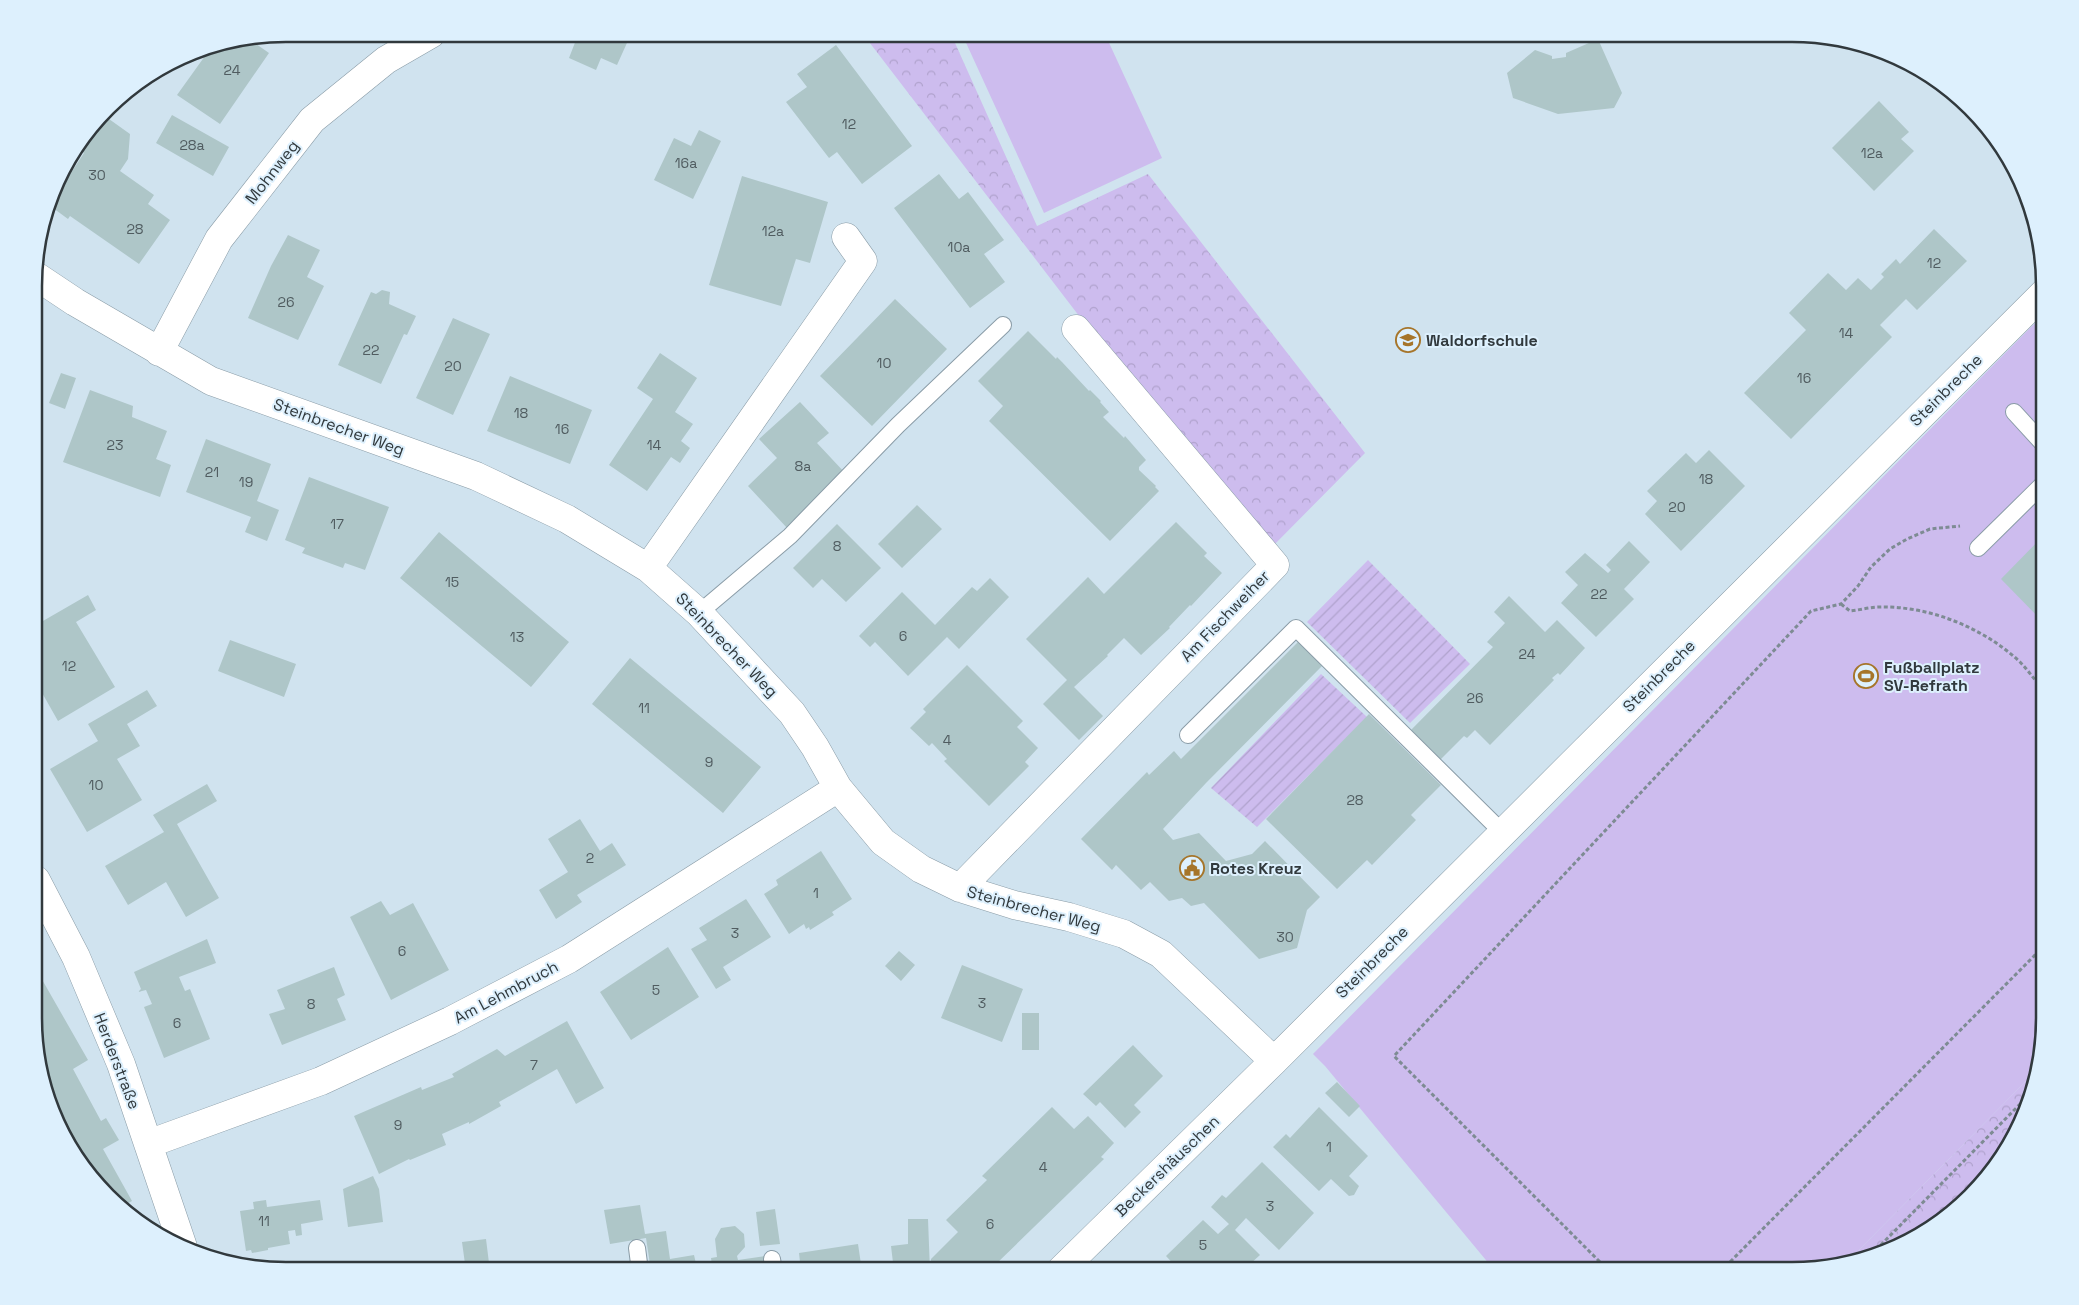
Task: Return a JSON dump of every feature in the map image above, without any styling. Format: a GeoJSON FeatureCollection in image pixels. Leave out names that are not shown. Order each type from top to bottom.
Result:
{"type":"FeatureCollection","features":[{"type":"Feature","properties":{"kind":"street","name":"Mohnweg"},"geometry":{"type":"LineString","coordinates":[[159,352],[219,239],[312,120],[386,60],[417,42]]}},
{"type":"Feature","properties":{"kind":"street"},"geometry":{"type":"LineString","coordinates":[[648,568],[863,261],[846,237]]}},
{"type":"Feature","properties":{"kind":"street","name":"Steinbrecher Weg"},"geometry":{"type":"LineString","coordinates":[[42,280],[159,352],[211,381],[476,476],[567,519],[648,568],[699,613],[792,713],[815,746],[838,788],[882,842],[921,869],[960,888],[1014,905],[1069,916],[1124,934],[1161,954],[1274,1060]]}},
{"type":"Feature","properties":{"kind":"street","name":"Steinbreche"},"geometry":{"type":"LineString","coordinates":[[1274,1060],[2036,301]]}},
{"type":"Feature","properties":{"kind":"street","name":"Am Fischweiher"},"geometry":{"type":"LineString","coordinates":[[960,888],[1275,565],[1076,329]]}},
{"type":"Feature","properties":{"kind":"street","name":"Am Lehmbruch"},"geometry":{"type":"LineString","coordinates":[[148,1144],[321,1081],[450,1021],[569,959],[838,788]]}},
{"type":"Feature","properties":{"kind":"street","name":"Herderstraße"},"geometry":{"type":"LineString","coordinates":[[42,892],[76,957],[121,1064],[181,1238]]}},
{"type":"Feature","properties":{"kind":"street","name":"Beckershäuschen"},"geometry":{"type":"LineString","coordinates":[[1069,1262],[1274,1060]]}},
{"type":"Feature","properties":{"kind":"lane"},"geometry":{"type":"LineString","coordinates":[[699,613],[790,536],[898,425],[1003,324]]}},
{"type":"Feature","properties":{"kind":"lane"},"geometry":{"type":"LineString","coordinates":[[2014,412],[2036,436]]}},
{"type":"Feature","properties":{"kind":"lane"},"geometry":{"type":"LineString","coordinates":[[1978,548],[2036,491]]}},
{"type":"Feature","properties":{"kind":"lane"},"geometry":{"type":"LineString","coordinates":[[1188,734],[1296,628],[1502,832]]}},
{"type":"Feature","properties":{"kind":"lane"},"geometry":{"type":"LineString","coordinates":[[637,1248],[639,1262]]}},
{"type":"Feature","properties":{"kind":"path"},"geometry":{"type":"LineString","coordinates":[[1599,1262],[1394,1056],[1811,611],[1841,604],[1858,586],[1870,567],[1890,549],[1930,529],[1965,525],[1992,534]]}},
{"type":"Feature","properties":{"kind":"path"},"geometry":{"type":"LineString","coordinates":[[1841,604],[1850,611],[1879,607],[1913,609],[1959,623],[1991,639],[2020,662],[2036,681]]}},
{"type":"Feature","properties":{"kind":"path"},"geometry":{"type":"LineString","coordinates":[[1730,1262],[2036,955]]}},
{"type":"Feature","properties":{"kind":"path"},"geometry":{"type":"LineString","coordinates":[[1879,1247],[2022,1102]]}},
{"type":"Feature","properties":{"kind":"green space"},"geometry":{"type":"Polygon","coordinates":[[[869,42],[955,42],[1037,226],[1148,174],[1365,453],[1263,556],[869,42]]]}},
{"type":"Feature","properties":{"kind":"green space"},"geometry":{"type":"Polygon","coordinates":[[[966,42],[1109,42],[1162,158],[1044,213],[966,42]]]}},
{"type":"Feature","properties":{"kind":"green space","name":"Fußballplatz SV-Refrath"},"geometry":{"type":"Polygon","coordinates":[[[2036,322],[2036,1034],[2029,1078],[1855,1254],[1808,1262],[1488,1262],[1313,1054],[2036,322]]]}},
{"type":"Feature","properties":{"kind":"green space"},"geometry":{"type":"Polygon","coordinates":[[[1368,560],[1470,664],[1410,723],[1307,622],[1368,560]]]}},
{"type":"Feature","properties":{"kind":"green space"},"geometry":{"type":"Polygon","coordinates":[[[1321,674],[1367,717],[1257,827],[1211,788],[1321,674]]]}},
{"type":"Feature","properties":{"kind":"green space"},"geometry":{"type":"Polygon","coordinates":[[[2029,1078],[2018,1112],[2004,1140],[1986,1167],[1965,1191],[1941,1212],[1914,1230],[1886,1244],[1855,1254],[2029,1078]]]}},
{"type":"Feature","properties":{"kind":"building"},"geometry":{"type":"Polygon","coordinates":[[[575,42],[627,42],[617,65],[601,58],[596,70],[569,58],[575,42]]]}},
{"type":"Feature","properties":{"kind":"building"},"geometry":{"type":"Polygon","coordinates":[[[1591,42],[1599,42],[1622,93],[1614,108],[1558,114],[1513,98],[1507,73],[1535,50],[1552,56],[1552,59],[1566,57],[1566,53],[1591,42]]]}},
{"type":"Feature","properties":{"kind":"building"},"geometry":{"type":"Polygon","coordinates":[[[257,45],[269,53],[220,124],[177,95],[205,56],[239,47],[257,45]]]}},
{"type":"Feature","properties":{"kind":"building"},"geometry":{"type":"Polygon","coordinates":[[[836,45],[912,146],[862,184],[837,152],[829,158],[786,102],[807,87],[797,74],[836,45]]]}},
{"type":"Feature","properties":{"kind":"building"},"geometry":{"type":"Polygon","coordinates":[[[1879,101],[1909,132],[1901,139],[1914,151],[1874,191],[1832,148],[1879,101]]]}},
{"type":"Feature","properties":{"kind":"building"},"geometry":{"type":"Polygon","coordinates":[[[172,115],[229,147],[213,176],[156,143],[172,115]]]}},
{"type":"Feature","properties":{"kind":"building"},"geometry":{"type":"Polygon","coordinates":[[[109,119],[130,134],[128,159],[120,171],[154,195],[148,204],[170,220],[139,264],[70,216],[68,219],[55,209],[70,174],[93,138],[109,119]]]}},
{"type":"Feature","properties":{"kind":"building"},"geometry":{"type":"Polygon","coordinates":[[[699,130],[721,141],[693,199],[654,180],[674,138],[691,146],[699,130]]]}},
{"type":"Feature","properties":{"kind":"building"},"geometry":{"type":"Polygon","coordinates":[[[939,174],[959,199],[968,192],[1004,240],[984,254],[1005,282],[970,308],[894,208],[939,174]]]}},
{"type":"Feature","properties":{"kind":"building"},"geometry":{"type":"Polygon","coordinates":[[[742,176],[828,202],[810,263],[796,259],[781,306],[709,285],[742,176]]]}},
{"type":"Feature","properties":{"kind":"building"},"geometry":{"type":"Polygon","coordinates":[[[1934,229],[1967,261],[1917,310],[1906,299],[1880,325],[1892,337],[1791,439],[1744,393],[1806,330],[1789,313],[1828,273],[1846,290],[1858,278],[1871,290],[1884,277],[1881,274],[1896,259],[1900,264],[1934,229]]]}},
{"type":"Feature","properties":{"kind":"building"},"geometry":{"type":"Polygon","coordinates":[[[288,235],[320,250],[307,277],[324,286],[298,340],[248,318],[271,266],[288,235]]]}},
{"type":"Feature","properties":{"kind":"building"},"geometry":{"type":"Polygon","coordinates":[[[382,290],[390,292],[389,304],[416,316],[407,335],[404,334],[381,384],[338,365],[371,292],[376,294],[382,290]]]}},
{"type":"Feature","properties":{"kind":"building"},"geometry":{"type":"Polygon","coordinates":[[[895,299],[947,349],[872,426],[820,376],[895,299]]]}},
{"type":"Feature","properties":{"kind":"building"},"geometry":{"type":"Polygon","coordinates":[[[453,318],[490,334],[453,415],[416,398],[453,318]]]}},
{"type":"Feature","properties":{"kind":"building"},"geometry":{"type":"Polygon","coordinates":[[[1028,331],[1101,401],[1109,412],[1103,417],[1124,438],[1125,436],[1146,460],[1139,467],[1139,470],[1159,491],[1110,541],[989,421],[1003,406],[978,381],[1028,331]]]}},
{"type":"Feature","properties":{"kind":"building"},"geometry":{"type":"Polygon","coordinates":[[[660,353],[697,378],[675,412],[693,424],[681,441],[690,448],[680,463],[671,457],[647,491],[609,465],[653,399],[637,388],[660,353]]]}},
{"type":"Feature","properties":{"kind":"building"},"geometry":{"type":"Polygon","coordinates":[[[61,373],[76,378],[65,409],[49,403],[61,373]]]}},
{"type":"Feature","properties":{"kind":"building"},"geometry":{"type":"Polygon","coordinates":[[[510,376],[592,410],[570,464],[487,431],[510,376]]]}},
{"type":"Feature","properties":{"kind":"building"},"geometry":{"type":"Polygon","coordinates":[[[90,390],[133,406],[132,417],[167,431],[156,459],[171,465],[160,497],[63,462],[90,390]]]}},
{"type":"Feature","properties":{"kind":"building"},"geometry":{"type":"Polygon","coordinates":[[[800,402],[829,433],[817,443],[846,474],[788,529],[748,486],[777,458],[759,439],[800,402]]]}},
{"type":"Feature","properties":{"kind":"building"},"geometry":{"type":"Polygon","coordinates":[[[206,439],[271,464],[257,501],[279,510],[267,541],[245,532],[251,517],[186,492],[206,439]]]}},
{"type":"Feature","properties":{"kind":"building"},"geometry":{"type":"Polygon","coordinates":[[[1709,450],[1745,486],[1681,551],[1645,514],[1657,501],[1647,491],[1686,453],[1696,463],[1709,450]]]}},
{"type":"Feature","properties":{"kind":"building"},"geometry":{"type":"Polygon","coordinates":[[[309,477],[389,507],[365,570],[345,563],[343,568],[302,553],[305,548],[285,540],[309,477]]]}},
{"type":"Feature","properties":{"kind":"building"},"geometry":{"type":"Polygon","coordinates":[[[917,505],[942,529],[902,568],[878,544],[917,505]]]}},
{"type":"Feature","properties":{"kind":"building"},"geometry":{"type":"Polygon","coordinates":[[[1176,522],[1207,553],[1204,556],[1222,573],[1170,628],[1141,655],[1124,638],[1108,656],[1074,687],[1103,716],[1079,740],[1043,704],[1067,680],[1026,639],[1088,577],[1104,594],[1176,522]]]}},
{"type":"Feature","properties":{"kind":"building"},"geometry":{"type":"Polygon","coordinates":[[[837,524],[881,568],[846,602],[822,579],[813,588],[793,568],[837,524]]]}},
{"type":"Feature","properties":{"kind":"building"},"geometry":{"type":"Polygon","coordinates":[[[439,532],[569,642],[531,687],[400,578],[439,532]]]}},
{"type":"Feature","properties":{"kind":"building"},"geometry":{"type":"Polygon","coordinates":[[[1629,541],[1650,562],[1624,589],[1634,599],[1596,637],[1561,603],[1578,585],[1565,572],[1585,553],[1608,573],[1611,570],[1606,565],[1629,541]]]}},
{"type":"Feature","properties":{"kind":"building"},"geometry":{"type":"Polygon","coordinates":[[[2036,543],[2036,615],[2001,579],[2036,543]]]}},
{"type":"Feature","properties":{"kind":"building"},"geometry":{"type":"Polygon","coordinates":[[[990,578],[1009,597],[959,649],[947,637],[908,676],[875,642],[870,647],[859,636],[902,592],[935,625],[972,587],[977,591],[990,578]]]}},
{"type":"Feature","properties":{"kind":"building"},"geometry":{"type":"Polygon","coordinates":[[[88,595],[96,610],[76,622],[115,687],[58,721],[42,693],[42,622],[88,595]]]}},
{"type":"Feature","properties":{"kind":"building"},"geometry":{"type":"Polygon","coordinates":[[[1509,596],[1545,632],[1557,620],[1585,648],[1560,675],[1558,673],[1552,678],[1554,680],[1490,745],[1475,730],[1467,738],[1464,736],[1440,760],[1411,730],[1493,647],[1487,642],[1505,623],[1494,612],[1509,596]]]}},
{"type":"Feature","properties":{"kind":"building"},"geometry":{"type":"Polygon","coordinates":[[[230,640],[296,664],[284,697],[218,671],[230,640]]]}},
{"type":"Feature","properties":{"kind":"building","name":"Rotes Kreuz"},"geometry":{"type":"Polygon","coordinates":[[[1298,642],[1322,666],[1163,829],[1173,840],[1199,833],[1226,861],[1252,854],[1265,841],[1320,897],[1307,910],[1297,948],[1259,959],[1204,903],[1191,906],[1182,898],[1169,901],[1150,882],[1141,890],[1116,865],[1112,870],[1081,839],[1147,772],[1149,775],[1174,751],[1181,759],[1298,642]]]}},
{"type":"Feature","properties":{"kind":"building"},"geometry":{"type":"Polygon","coordinates":[[[630,658],[761,767],[723,813],[592,704],[630,658]]]}},
{"type":"Feature","properties":{"kind":"building"},"geometry":{"type":"Polygon","coordinates":[[[967,665],[1023,721],[1017,727],[1038,748],[1025,762],[1029,766],[989,806],[944,761],[947,759],[932,743],[929,746],[910,728],[926,712],[923,709],[967,665]]]}},
{"type":"Feature","properties":{"kind":"building"},"geometry":{"type":"Polygon","coordinates":[[[147,690],[157,706],[127,724],[140,746],[117,759],[142,800],[87,832],[50,769],[98,741],[88,724],[147,690]]]}},
{"type":"Feature","properties":{"kind":"building"},"geometry":{"type":"Polygon","coordinates":[[[1369,714],[1441,785],[1411,815],[1416,820],[1372,865],[1367,860],[1337,889],[1266,819],[1369,714]]]}},
{"type":"Feature","properties":{"kind":"building"},"geometry":{"type":"Polygon","coordinates":[[[207,784],[217,801],[177,824],[219,898],[186,917],[166,882],[128,905],[105,866],[164,832],[153,815],[207,784]]]}},
{"type":"Feature","properties":{"kind":"building"},"geometry":{"type":"Polygon","coordinates":[[[580,819],[600,851],[612,843],[626,865],[577,895],[582,902],[556,919],[539,890],[568,872],[548,839],[580,819]]]}},
{"type":"Feature","properties":{"kind":"building"},"geometry":{"type":"Polygon","coordinates":[[[821,851],[852,899],[832,912],[834,915],[810,930],[809,927],[806,929],[804,924],[789,934],[764,894],[778,885],[776,880],[821,851]]]}},
{"type":"Feature","properties":{"kind":"building"},"geometry":{"type":"Polygon","coordinates":[[[746,899],[771,937],[723,967],[731,980],[716,989],[691,949],[707,940],[699,928],[746,899]]]}},
{"type":"Feature","properties":{"kind":"building"},"geometry":{"type":"Polygon","coordinates":[[[381,901],[390,915],[413,903],[449,970],[391,1000],[350,917],[381,901]]]}},
{"type":"Feature","properties":{"kind":"building"},"geometry":{"type":"Polygon","coordinates":[[[207,939],[216,963],[179,977],[185,991],[190,989],[210,1039],[164,1058],[144,1007],[152,1004],[146,990],[138,992],[141,989],[134,972],[207,939]]]}},
{"type":"Feature","properties":{"kind":"building"},"geometry":{"type":"Polygon","coordinates":[[[668,947],[699,997],[631,1040],[600,992],[668,947]]]}},
{"type":"Feature","properties":{"kind":"building"},"geometry":{"type":"Polygon","coordinates":[[[899,951],[915,965],[901,981],[885,966],[899,951]]]}},
{"type":"Feature","properties":{"kind":"building"},"geometry":{"type":"Polygon","coordinates":[[[962,965],[1023,989],[1002,1042],[941,1018],[962,965]]]}},
{"type":"Feature","properties":{"kind":"building"},"geometry":{"type":"Polygon","coordinates":[[[334,967],[345,995],[337,999],[346,1020],[282,1045],[269,1014],[285,1009],[277,990],[334,967]]]}},
{"type":"Feature","properties":{"kind":"building"},"geometry":{"type":"Polygon","coordinates":[[[42,980],[88,1060],[73,1069],[101,1121],[106,1118],[119,1140],[103,1149],[132,1201],[128,1203],[126,1202],[93,1167],[75,1140],[61,1112],[47,1066],[42,1018],[42,980]]]}},
{"type":"Feature","properties":{"kind":"building"},"geometry":{"type":"Polygon","coordinates":[[[1022,1013],[1039,1013],[1039,1050],[1022,1050],[1022,1013]]]}},
{"type":"Feature","properties":{"kind":"building"},"geometry":{"type":"Polygon","coordinates":[[[567,1021],[604,1088],[576,1104],[557,1069],[499,1102],[501,1106],[469,1124],[469,1122],[442,1134],[446,1145],[409,1159],[379,1174],[354,1116],[421,1087],[422,1090],[454,1077],[452,1074],[497,1049],[505,1056],[567,1021]]]}},
{"type":"Feature","properties":{"kind":"building"},"geometry":{"type":"Polygon","coordinates":[[[1133,1045],[1163,1076],[1134,1105],[1141,1112],[1125,1128],[1100,1102],[1096,1106],[1083,1094],[1133,1045]]]}},
{"type":"Feature","properties":{"kind":"building"},"geometry":{"type":"Polygon","coordinates":[[[1337,1082],[1360,1106],[1349,1117],[1325,1093],[1337,1082]]]}},
{"type":"Feature","properties":{"kind":"building"},"geometry":{"type":"Polygon","coordinates":[[[1052,1107],[1074,1129],[1088,1116],[1114,1143],[1101,1157],[1104,1159],[998,1262],[931,1262],[931,1259],[958,1232],[946,1220],[987,1180],[982,1176],[1052,1107]]]}},
{"type":"Feature","properties":{"kind":"building"},"geometry":{"type":"Polygon","coordinates":[[[1319,1107],[1368,1156],[1349,1176],[1359,1186],[1354,1195],[1349,1196],[1331,1179],[1319,1191],[1273,1147],[1286,1134],[1290,1138],[1319,1107]]]}},
{"type":"Feature","properties":{"kind":"building"},"geometry":{"type":"Polygon","coordinates":[[[1262,1162],[1314,1213],[1279,1250],[1246,1218],[1235,1230],[1260,1255],[1252,1262],[1172,1262],[1166,1256],[1203,1220],[1218,1234],[1229,1224],[1211,1207],[1222,1195],[1226,1198],[1262,1162]]]}},
{"type":"Feature","properties":{"kind":"building"},"geometry":{"type":"Polygon","coordinates":[[[373,1176],[379,1189],[383,1222],[348,1227],[343,1189],[373,1176]]]}},
{"type":"Feature","properties":{"kind":"building"},"geometry":{"type":"Polygon","coordinates":[[[266,1200],[267,1207],[320,1200],[323,1220],[301,1224],[302,1235],[296,1236],[295,1230],[288,1231],[290,1244],[252,1253],[251,1250],[246,1251],[240,1211],[254,1209],[253,1202],[266,1200]]]}},
{"type":"Feature","properties":{"kind":"building"},"geometry":{"type":"Polygon","coordinates":[[[640,1205],[645,1234],[666,1231],[670,1259],[694,1255],[696,1262],[650,1262],[646,1238],[610,1244],[604,1210],[640,1205]]]}},
{"type":"Feature","properties":{"kind":"building"},"geometry":{"type":"Polygon","coordinates":[[[775,1209],[780,1244],[760,1246],[756,1212],[775,1209]]]}},
{"type":"Feature","properties":{"kind":"building"},"geometry":{"type":"Polygon","coordinates":[[[908,1219],[928,1219],[930,1262],[893,1262],[891,1246],[908,1244],[908,1219]]]}},
{"type":"Feature","properties":{"kind":"building"},"geometry":{"type":"Polygon","coordinates":[[[735,1226],[744,1234],[745,1247],[737,1256],[738,1260],[765,1256],[766,1262],[712,1262],[711,1258],[717,1257],[715,1239],[721,1228],[735,1226]]]}},
{"type":"Feature","properties":{"kind":"building"},"geometry":{"type":"Polygon","coordinates":[[[486,1239],[489,1262],[465,1262],[462,1242],[486,1239]]]}},
{"type":"Feature","properties":{"kind":"building"},"geometry":{"type":"Polygon","coordinates":[[[858,1244],[861,1262],[800,1262],[799,1253],[858,1244]]]}},
{"type":"Feature","properties":{"kind":"place","name":"Waldorfschule"},"geometry":{"type":"Point","coordinates":[1408,340]}},
{"type":"Feature","properties":{"kind":"place","name":"Fußballplatz SV-Refrath"},"geometry":{"type":"Point","coordinates":[1866,676]}},
{"type":"Feature","properties":{"kind":"place","name":"Rotes Kreuz"},"geometry":{"type":"Point","coordinates":[1192,868]}}]}
